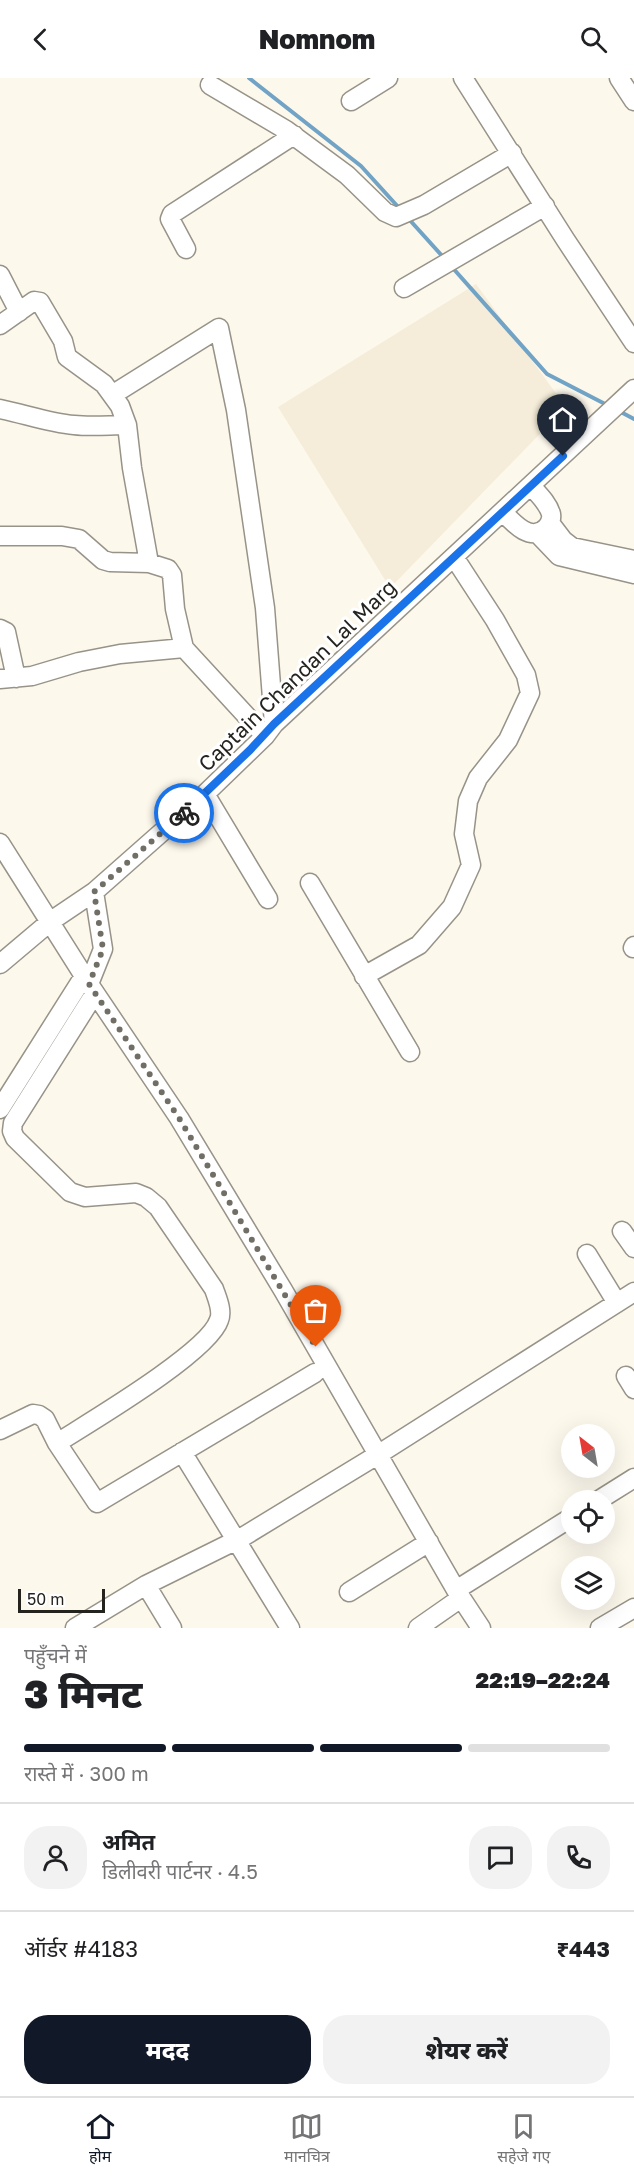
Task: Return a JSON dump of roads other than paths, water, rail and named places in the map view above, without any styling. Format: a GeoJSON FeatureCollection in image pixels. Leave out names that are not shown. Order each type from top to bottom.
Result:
{"type":"FeatureCollection","features":[{"type":"Feature","properties":{"kind":"street"},"geometry":{"type":"LineString","coordinates":[[351,101],[388,78]]}},
{"type":"Feature","properties":{"kind":"street"},"geometry":{"type":"LineString","coordinates":[[463,78],[634,343]]}},
{"type":"Feature","properties":{"kind":"street"},"geometry":{"type":"LineString","coordinates":[[619,78],[634,101]]}},
{"type":"Feature","properties":{"kind":"street"},"geometry":{"type":"LineString","coordinates":[[210,85],[294,135],[347,175],[386,212],[401,214],[424,205],[512,153]]}},
{"type":"Feature","properties":{"kind":"street"},"geometry":{"type":"LineString","coordinates":[[186,249],[171,224],[172,214],[294,135]]}},
{"type":"Feature","properties":{"kind":"street"},"geometry":{"type":"LineString","coordinates":[[404,288],[545,206]]}},
{"type":"Feature","properties":{"kind":"street"},"geometry":{"type":"LineString","coordinates":[[0,275],[19,312]]}},
{"type":"Feature","properties":{"kind":"street"},"geometry":{"type":"LineString","coordinates":[[0,324],[34,302],[40,302],[63,341],[67,357],[72,363],[104,384],[120,406],[127,425],[132,468],[149,563]]}},
{"type":"Feature","properties":{"kind":"street"},"geometry":{"type":"LineString","coordinates":[[112,394],[219,328],[236,410],[265,608],[270,730]]}},
{"type":"Feature","properties":{"kind":"street","name":"Captain Chandan Lal Marg"},"geometry":{"type":"LineString","coordinates":[[0,964],[51,921],[94,892],[205,794],[270,730],[595,426],[630,396]]}},
{"type":"Feature","properties":{"kind":"street"},"geometry":{"type":"LineString","coordinates":[[0,410],[77,426],[127,425]]}},
{"type":"Feature","properties":{"kind":"street"},"geometry":{"type":"LineString","coordinates":[[531,486],[550,511],[543,528]]}},
{"type":"Feature","properties":{"kind":"street"},"geometry":{"type":"LineString","coordinates":[[503,512],[523,531],[543,528],[572,547],[634,560]]}},
{"type":"Feature","properties":{"kind":"street"},"geometry":{"type":"LineString","coordinates":[[543,528],[559,556],[634,574]]}},
{"type":"Feature","properties":{"kind":"street"},"geometry":{"type":"LineString","coordinates":[[0,536],[62,536],[87,544],[103,560],[149,563],[166,567],[172,575],[175,609],[184,648],[270,730]]}},
{"type":"Feature","properties":{"kind":"street"},"geometry":{"type":"LineString","coordinates":[[364,976],[419,945],[452,907],[471,864],[464,834],[468,801],[478,778],[508,740],[531,693],[526,675],[500,629],[454,558]]}},
{"type":"Feature","properties":{"kind":"street"},"geometry":{"type":"LineString","coordinates":[[0,629],[6,632],[8,678],[32,676],[79,662],[120,654],[184,648]]}},
{"type":"Feature","properties":{"kind":"street"},"geometry":{"type":"LineString","coordinates":[[205,794],[268,899]]}},
{"type":"Feature","properties":{"kind":"street"},"geometry":{"type":"LineString","coordinates":[[0,843],[179,1118],[284,1290],[459,1594],[481,1628]]}},
{"type":"Feature","properties":{"kind":"street"},"geometry":{"type":"LineString","coordinates":[[310,883],[410,1052]]}},
{"type":"Feature","properties":{"kind":"street"},"geometry":{"type":"LineString","coordinates":[[57,1443],[192,1352],[212,1334],[220,1319],[219,1303],[214,1289],[158,1207],[146,1197],[136,1193],[77,1196],[70,1192],[15,1138],[12,1131],[14,1123],[90,984],[103,949],[94,892]]}},
{"type":"Feature","properties":{"kind":"street"},"geometry":{"type":"LineString","coordinates":[[0,1109],[90,984]]}},
{"type":"Feature","properties":{"kind":"street"},"geometry":{"type":"LineString","coordinates":[[622,1231],[634,1248]]}},
{"type":"Feature","properties":{"kind":"street"},"geometry":{"type":"LineString","coordinates":[[587,1254],[617,1303]]}},
{"type":"Feature","properties":{"kind":"street"},"geometry":{"type":"LineString","coordinates":[[75,1628],[146,1585],[236,1541],[379,1454],[634,1292]]}},
{"type":"Feature","properties":{"kind":"street"},"geometry":{"type":"LineString","coordinates":[[0,1430],[33,1414],[45,1419],[57,1443],[97,1503],[315,1373]]}},
{"type":"Feature","properties":{"kind":"street"},"geometry":{"type":"LineString","coordinates":[[182,1452],[290,1628]]}},
{"type":"Feature","properties":{"kind":"street"},"geometry":{"type":"LineString","coordinates":[[615,1490],[634,1478]]}},
{"type":"Feature","properties":{"kind":"street"},"geometry":{"type":"LineString","coordinates":[[418,1628],[459,1594],[561,1524]]}},
{"type":"Feature","properties":{"kind":"street"},"geometry":{"type":"LineString","coordinates":[[349,1592],[429,1542]]}},
{"type":"Feature","properties":{"kind":"street"},"geometry":{"type":"LineString","coordinates":[[146,1585],[172,1628]]}},
{"type":"Feature","properties":{"kind":"street"},"geometry":{"type":"LineString","coordinates":[[600,1628],[634,1608]]}},
{"type":"Feature","properties":{"kind":"waterway"},"geometry":{"type":"LineString","coordinates":[[249,78],[361,166],[400,209]]}},
{"type":"Feature","properties":{"kind":"waterway"},"geometry":{"type":"LineString","coordinates":[[407,217],[444,258]]}},
{"type":"Feature","properties":{"kind":"waterway"},"geometry":{"type":"LineString","coordinates":[[451,266],[547,374],[609,406]]}},
{"type":"Feature","properties":{"kind":"waterway"},"geometry":{"type":"LineString","coordinates":[[619,411],[634,419]]}}]}
